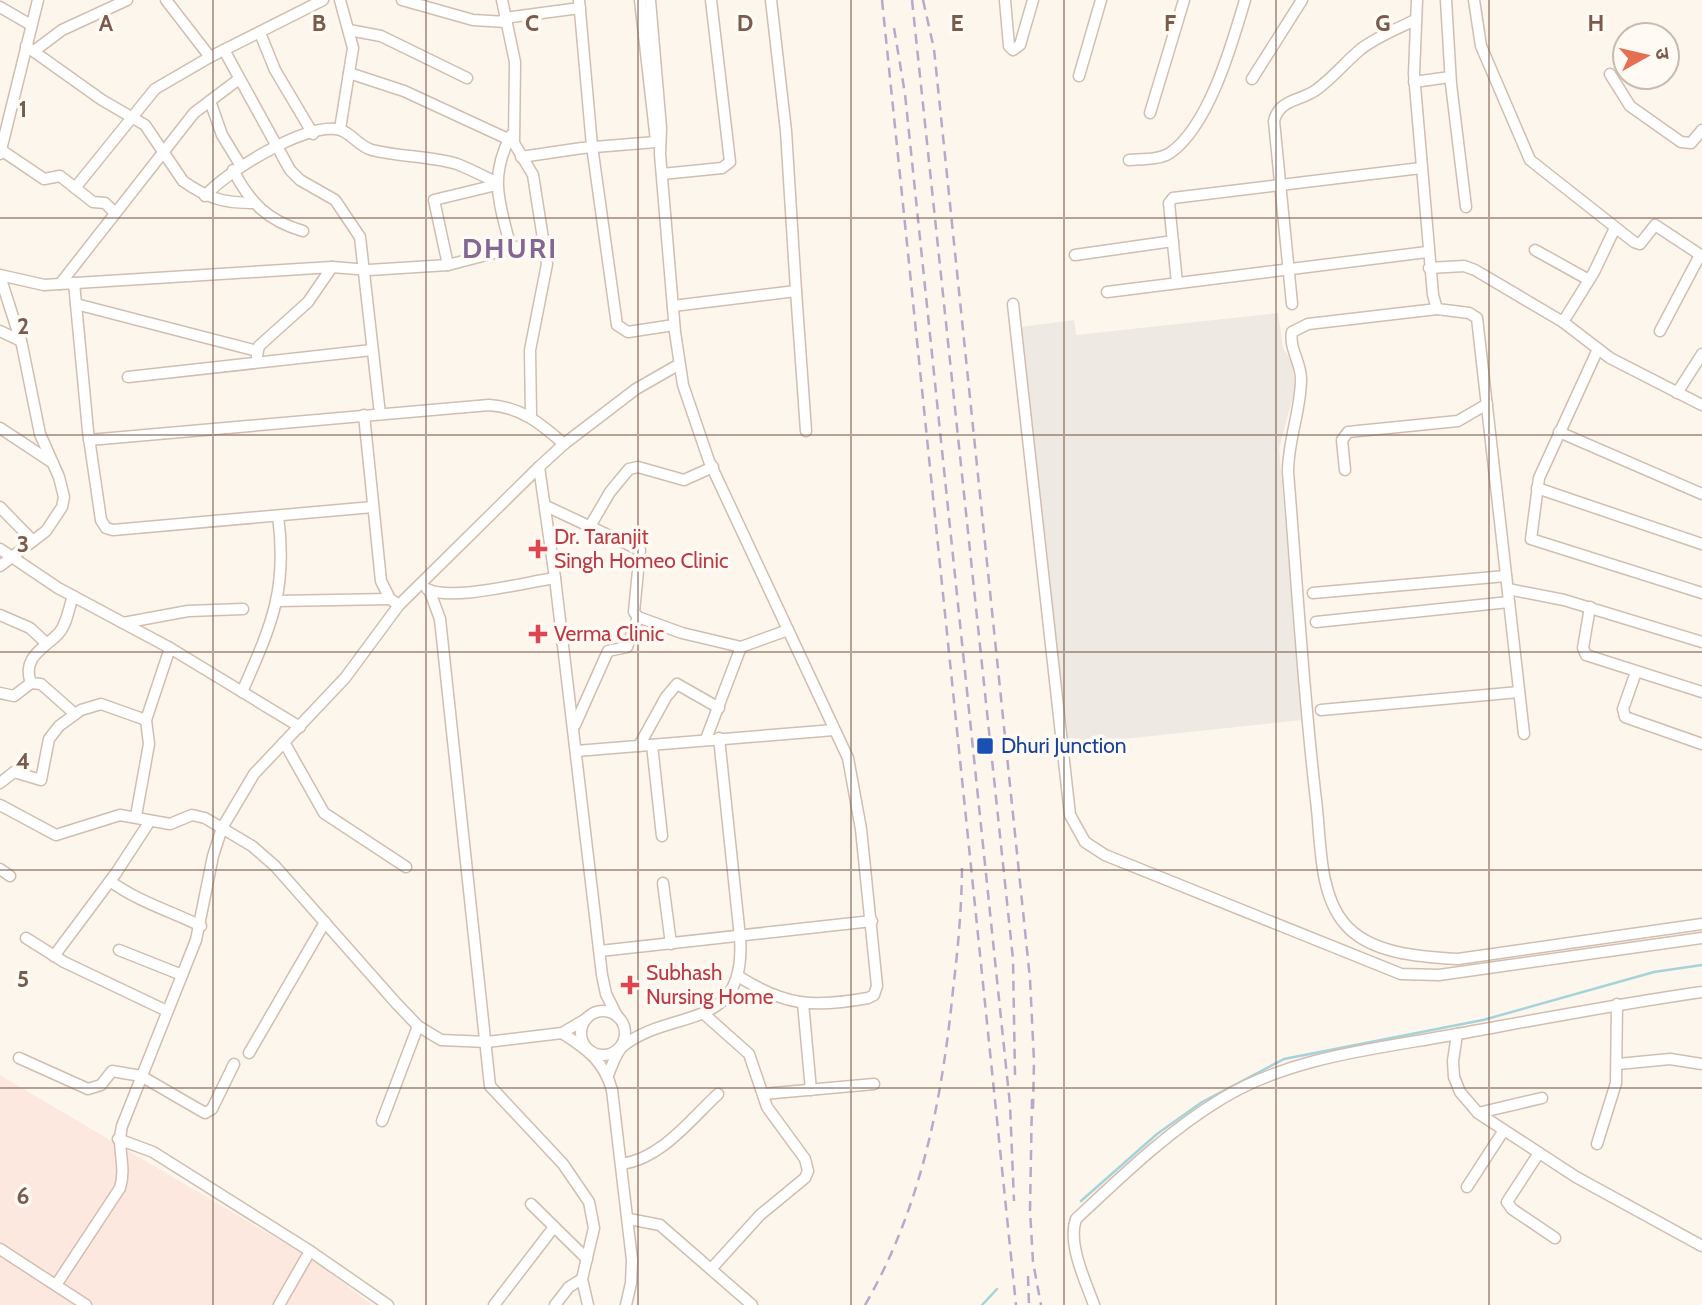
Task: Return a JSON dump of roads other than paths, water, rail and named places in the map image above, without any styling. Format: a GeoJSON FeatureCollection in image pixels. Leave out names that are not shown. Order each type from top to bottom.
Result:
{"type":"FeatureCollection","features":[{"type":"Feature","properties":{"kind":"street"},"geometry":{"type":"LineString","coordinates":[[38,0],[31,26],[30,48],[1,152],[44,179],[58,175],[93,202],[105,203],[115,213]]}},
{"type":"Feature","properties":{"kind":"street"},"geometry":{"type":"LineString","coordinates":[[30,48],[127,0]]}},
{"type":"Feature","properties":{"kind":"street"},"geometry":{"type":"LineString","coordinates":[[166,0],[210,57]]}},
{"type":"Feature","properties":{"kind":"street"},"geometry":{"type":"LineString","coordinates":[[75,188],[155,89],[210,57],[323,0]]}},
{"type":"Feature","properties":{"kind":"street"},"geometry":{"type":"LineString","coordinates":[[340,0],[353,48],[340,130]]}},
{"type":"Feature","properties":{"kind":"street"},"geometry":{"type":"LineString","coordinates":[[402,0],[472,20],[505,20],[579,4],[592,146],[617,325],[628,332],[674,325]]}},
{"type":"Feature","properties":{"kind":"street"},"geometry":{"type":"LineString","coordinates":[[502,0],[516,80],[511,134],[497,168],[496,183],[511,249]]}},
{"type":"Feature","properties":{"kind":"street"},"geometry":{"type":"LineString","coordinates":[[639,0],[656,142],[660,154]]}},
{"type":"Feature","properties":{"kind":"street"},"geometry":{"type":"LineString","coordinates":[[650,0],[678,365],[700,439],[853,774],[877,974],[874,995],[857,1000],[803,1003],[768,995],[738,976]]}},
{"type":"Feature","properties":{"kind":"street"},"geometry":{"type":"LineString","coordinates":[[662,174],[722,168],[730,162],[711,0]]}},
{"type":"Feature","properties":{"kind":"street"},"geometry":{"type":"LineString","coordinates":[[771,0],[786,131],[806,431]]}},
{"type":"Feature","properties":{"kind":"street"},"geometry":{"type":"LineString","coordinates":[[1005,0],[1009,46],[1013,50],[1020,45],[1033,0]]}},
{"type":"Feature","properties":{"kind":"street"},"geometry":{"type":"LineString","coordinates":[[1079,76],[1101,0]]}},
{"type":"Feature","properties":{"kind":"street"},"geometry":{"type":"LineString","coordinates":[[1150,113],[1184,0]]}},
{"type":"Feature","properties":{"kind":"street"},"geometry":{"type":"LineString","coordinates":[[1129,160],[1168,155],[1192,131],[1205,108],[1245,0]]}},
{"type":"Feature","properties":{"kind":"street"},"geometry":{"type":"LineString","coordinates":[[1252,79],[1303,0]]}},
{"type":"Feature","properties":{"kind":"street"},"geometry":{"type":"LineString","coordinates":[[1417,0],[1414,82],[1427,252],[1437,309]]}},
{"type":"Feature","properties":{"kind":"street"},"geometry":{"type":"LineString","coordinates":[[1446,0],[1450,77],[1466,207]]}},
{"type":"Feature","properties":{"kind":"street"},"geometry":{"type":"LineString","coordinates":[[1474,0],[1481,46],[1530,160],[1637,244],[1655,225],[1701,256],[1660,331]]}},
{"type":"Feature","properties":{"kind":"street"},"geometry":{"type":"LineString","coordinates":[[0,7],[31,26]]}},
{"type":"Feature","properties":{"kind":"street"},"geometry":{"type":"LineString","coordinates":[[1292,304],[1276,113],[1290,101],[1319,89],[1380,36],[1415,20]]}},
{"type":"Feature","properties":{"kind":"street"},"geometry":{"type":"LineString","coordinates":[[349,30],[381,36],[467,78]]}},
{"type":"Feature","properties":{"kind":"street"},"geometry":{"type":"LineString","coordinates":[[260,33],[275,70],[313,134]]}},
{"type":"Feature","properties":{"kind":"street"},"geometry":{"type":"LineString","coordinates":[[30,48],[102,100],[145,125],[183,181],[217,202],[253,203]]}},
{"type":"Feature","properties":{"kind":"street"},"geometry":{"type":"LineString","coordinates":[[224,50],[293,174],[335,200],[358,232],[380,414]]}},
{"type":"Feature","properties":{"kind":"street"},"geometry":{"type":"LineString","coordinates":[[349,73],[511,134]]}},
{"type":"Feature","properties":{"kind":"street"},"geometry":{"type":"LineString","coordinates":[[1610,74],[1630,106],[1681,142],[1691,143],[1702,130]]}},
{"type":"Feature","properties":{"kind":"street"},"geometry":{"type":"LineString","coordinates":[[1414,82],[1450,77]]}},
{"type":"Feature","properties":{"kind":"street"},"geometry":{"type":"LineString","coordinates":[[60,284],[194,113],[239,79]]}},
{"type":"Feature","properties":{"kind":"street"},"geometry":{"type":"LineString","coordinates":[[210,101],[222,135],[253,203],[272,219],[303,231]]}},
{"type":"Feature","properties":{"kind":"street"},"geometry":{"type":"LineString","coordinates":[[205,196],[219,180],[278,146],[313,134],[340,130],[371,150],[456,164],[496,183]]}},
{"type":"Feature","properties":{"kind":"street"},"geometry":{"type":"LineString","coordinates":[[511,134],[533,175],[544,240],[546,276],[530,350],[531,416]]}},
{"type":"Feature","properties":{"kind":"street"},"geometry":{"type":"LineString","coordinates":[[522,157],[592,146],[656,142]]}},
{"type":"Feature","properties":{"kind":"street"},"geometry":{"type":"LineString","coordinates":[[1177,283],[1169,203],[1173,198],[1421,168]]}},
{"type":"Feature","properties":{"kind":"street"},"geometry":{"type":"LineString","coordinates":[[448,265],[434,200],[496,183]]}},
{"type":"Feature","properties":{"kind":"street"},"geometry":{"type":"LineString","coordinates":[[1563,322],[1589,280],[1615,228]]}},
{"type":"Feature","properties":{"kind":"street"},"geometry":{"type":"LineString","coordinates":[[0,275],[29,284],[60,284],[332,267],[363,270],[448,265],[544,240]]}},
{"type":"Feature","properties":{"kind":"street"},"geometry":{"type":"LineString","coordinates":[[1075,255],[1173,241]]}},
{"type":"Feature","properties":{"kind":"street"},"geometry":{"type":"LineString","coordinates":[[1535,250],[1589,280]]}},
{"type":"Feature","properties":{"kind":"street"},"geometry":{"type":"LineString","coordinates":[[1107,292],[1427,252]]}},
{"type":"Feature","properties":{"kind":"street"},"geometry":{"type":"LineString","coordinates":[[1429,268],[1464,266],[1475,270],[1563,322],[1598,349],[1702,405]]}},
{"type":"Feature","properties":{"kind":"street"},"geometry":{"type":"LineString","coordinates":[[257,357],[308,302],[332,267]]}},
{"type":"Feature","properties":{"kind":"street"},"geometry":{"type":"LineString","coordinates":[[0,275],[21,341],[34,410],[62,485],[62,507],[46,531],[0,566]]}},
{"type":"Feature","properties":{"kind":"street"},"geometry":{"type":"LineString","coordinates":[[74,283],[89,440],[101,520],[108,530],[373,507]]}},
{"type":"Feature","properties":{"kind":"street"},"geometry":{"type":"LineString","coordinates":[[673,306],[796,291]]}},
{"type":"Feature","properties":{"kind":"street"},"geometry":{"type":"LineString","coordinates":[[76,304],[257,357]]}},
{"type":"Feature","properties":{"kind":"street"},"geometry":{"type":"LineString","coordinates":[[1013,304],[1070,815],[1085,842],[1105,855],[1401,974],[1439,975],[1702,938]]}},
{"type":"Feature","properties":{"kind":"street"},"geometry":{"type":"LineString","coordinates":[[1524,734],[1477,318],[1474,314],[1437,309],[1308,324],[1292,332],[1290,342],[1301,377],[1288,448],[1288,472],[1308,733],[1330,895],[1342,921],[1353,932],[1377,945],[1418,957],[1458,960],[1702,924]]}},
{"type":"Feature","properties":{"kind":"street"},"geometry":{"type":"LineString","coordinates":[[0,331],[21,341]]}},
{"type":"Feature","properties":{"kind":"street"},"geometry":{"type":"LineString","coordinates":[[1598,349],[1559,432],[1537,488],[1529,535],[1535,543],[1608,561],[1702,593]]}},
{"type":"Feature","properties":{"kind":"street"},"geometry":{"type":"LineString","coordinates":[[128,377],[257,357],[372,350]]}},
{"type":"Feature","properties":{"kind":"street"},"geometry":{"type":"LineString","coordinates":[[1677,393],[1702,354]]}},
{"type":"Feature","properties":{"kind":"street"},"geometry":{"type":"LineString","coordinates":[[278,601],[394,602],[426,589],[539,467],[564,444],[645,383],[678,365]]}},
{"type":"Feature","properties":{"kind":"street"},"geometry":{"type":"LineString","coordinates":[[1345,470],[1342,440],[1348,432],[1458,421],[1487,404]]}},
{"type":"Feature","properties":{"kind":"street"},"geometry":{"type":"LineString","coordinates":[[89,440],[489,405],[516,408],[531,416],[564,444]]}},
{"type":"Feature","properties":{"kind":"street"},"geometry":{"type":"LineString","coordinates":[[364,415],[381,581],[394,602]]}},
{"type":"Feature","properties":{"kind":"street"},"geometry":{"type":"LineString","coordinates":[[0,428],[53,463]]}},
{"type":"Feature","properties":{"kind":"street"},"geometry":{"type":"LineString","coordinates":[[1559,432],[1702,495]]}},
{"type":"Feature","properties":{"kind":"street"},"geometry":{"type":"LineString","coordinates":[[539,467],[606,994],[620,1019],[625,1035],[608,1074]]}},
{"type":"Feature","properties":{"kind":"street"},"geometry":{"type":"LineString","coordinates":[[589,528],[610,492],[629,470],[638,467],[684,480],[713,467]]}},
{"type":"Feature","properties":{"kind":"street"},"geometry":{"type":"LineString","coordinates":[[1537,488],[1702,544]]}},
{"type":"Feature","properties":{"kind":"street"},"geometry":{"type":"LineString","coordinates":[[546,506],[640,550],[633,601],[634,612],[638,617],[682,633],[741,647],[788,630]]}},
{"type":"Feature","properties":{"kind":"street"},"geometry":{"type":"LineString","coordinates":[[0,508],[33,541]]}},
{"type":"Feature","properties":{"kind":"street"},"geometry":{"type":"LineString","coordinates":[[242,692],[278,601],[282,554],[278,516]]}},
{"type":"Feature","properties":{"kind":"street"},"geometry":{"type":"LineString","coordinates":[[0,549],[73,596],[170,648],[300,727]]}},
{"type":"Feature","properties":{"kind":"street"},"geometry":{"type":"LineString","coordinates":[[1313,593],[1506,576]]}},
{"type":"Feature","properties":{"kind":"street"},"geometry":{"type":"LineString","coordinates":[[426,589],[469,592],[555,578]]}},
{"type":"Feature","properties":{"kind":"street"},"geometry":{"type":"LineString","coordinates":[[426,589],[440,620],[493,1091],[563,1164],[589,1202],[594,1228],[582,1279],[588,1305]]}},
{"type":"Feature","properties":{"kind":"street"},"geometry":{"type":"LineString","coordinates":[[1508,589],[1590,607],[1702,642]]}},
{"type":"Feature","properties":{"kind":"street"},"geometry":{"type":"LineString","coordinates":[[32,683],[29,670],[45,642],[60,632],[73,596]]}},
{"type":"Feature","properties":{"kind":"street"},"geometry":{"type":"LineString","coordinates":[[56,1285],[120,1188],[124,1170],[118,1139],[201,926],[213,856],[222,828],[254,774],[354,668],[394,602]]}},
{"type":"Feature","properties":{"kind":"street"},"geometry":{"type":"LineString","coordinates":[[1317,622],[1509,602]]}},
{"type":"Feature","properties":{"kind":"street"},"geometry":{"type":"LineString","coordinates":[[1590,607],[1583,648],[1586,655],[1702,692]]}},
{"type":"Feature","properties":{"kind":"street"},"geometry":{"type":"LineString","coordinates":[[123,623],[188,611],[243,610]]}},
{"type":"Feature","properties":{"kind":"street"},"geometry":{"type":"LineString","coordinates":[[0,615],[30,628],[45,642]]}},
{"type":"Feature","properties":{"kind":"street"},"geometry":{"type":"LineString","coordinates":[[574,728],[608,651],[627,647],[638,617]]}},
{"type":"Feature","properties":{"kind":"street"},"geometry":{"type":"LineString","coordinates":[[706,739],[741,647]]}},
{"type":"Feature","properties":{"kind":"street"},"geometry":{"type":"LineString","coordinates":[[136,816],[149,744],[146,720],[170,648]]}},
{"type":"Feature","properties":{"kind":"street"},"geometry":{"type":"LineString","coordinates":[[1636,671],[1623,709],[1625,717],[1702,744]]}},
{"type":"Feature","properties":{"kind":"street"},"geometry":{"type":"LineString","coordinates":[[0,693],[14,696],[32,683],[41,684],[75,714]]}},
{"type":"Feature","properties":{"kind":"street"},"geometry":{"type":"LineString","coordinates":[[639,746],[666,697],[677,684],[719,708]]}},
{"type":"Feature","properties":{"kind":"street"},"geometry":{"type":"LineString","coordinates":[[1321,710],[1519,692]]}},
{"type":"Feature","properties":{"kind":"street"},"geometry":{"type":"LineString","coordinates":[[0,783],[14,772],[34,780],[43,779],[49,739],[59,726],[75,714],[101,704],[146,720]]}},
{"type":"Feature","properties":{"kind":"street"},"geometry":{"type":"LineString","coordinates":[[576,751],[834,730]]}},
{"type":"Feature","properties":{"kind":"street"},"geometry":{"type":"LineString","coordinates":[[562,1034],[602,1055],[644,1034],[704,1014],[731,990],[741,965],[740,937],[719,738]]}},
{"type":"Feature","properties":{"kind":"street"},"geometry":{"type":"LineString","coordinates":[[284,742],[324,813],[406,867]]}},
{"type":"Feature","properties":{"kind":"street"},"geometry":{"type":"LineString","coordinates":[[652,745],[662,836]]}},
{"type":"Feature","properties":{"kind":"street"},"geometry":{"type":"LineString","coordinates":[[0,806],[56,835],[120,815],[170,824],[198,815],[264,855],[418,1026],[442,1040],[487,1042],[562,1034],[606,1011],[644,1034]]}},
{"type":"Feature","properties":{"kind":"street"},"geometry":{"type":"LineString","coordinates":[[54,956],[110,881],[150,821]]}},
{"type":"Feature","properties":{"kind":"street"},"geometry":{"type":"LineString","coordinates":[[110,881],[135,899],[156,904],[201,926]]}},
{"type":"Feature","properties":{"kind":"street"},"geometry":{"type":"LineString","coordinates":[[663,883],[671,944]]}},
{"type":"Feature","properties":{"kind":"street"},"geometry":{"type":"LineString","coordinates":[[600,951],[872,921]]}},
{"type":"Feature","properties":{"kind":"street"},"geometry":{"type":"LineString","coordinates":[[250,1054],[326,922]]}},
{"type":"Feature","properties":{"kind":"street"},"geometry":{"type":"LineString","coordinates":[[26,938],[54,956],[167,1011]]}},
{"type":"Feature","properties":{"kind":"street"},"geometry":{"type":"LineString","coordinates":[[119,950],[181,975]]}},
{"type":"Feature","properties":{"kind":"street"},"geometry":{"type":"LineString","coordinates":[[1094,1305],[1077,1250],[1074,1233],[1076,1219],[1183,1124],[1225,1097],[1303,1065],[1617,1004],[1702,992]]}},
{"type":"Feature","properties":{"kind":"street"},"geometry":{"type":"LineString","coordinates":[[606,994],[590,1017],[582,1039],[608,1074],[629,1219],[631,1283],[626,1305]]}},
{"type":"Feature","properties":{"kind":"street"},"geometry":{"type":"LineString","coordinates":[[803,1003],[811,1090]]}},
{"type":"Feature","properties":{"kind":"street"},"geometry":{"type":"LineString","coordinates":[[1597,1144],[1613,1096],[1618,1064],[1617,1004]]}},
{"type":"Feature","properties":{"kind":"street"},"geometry":{"type":"LineString","coordinates":[[704,1014],[749,1054],[767,1107],[805,1159],[808,1171],[805,1178],[760,1215],[711,1269]]}},
{"type":"Feature","properties":{"kind":"street"},"geometry":{"type":"LineString","coordinates":[[382,1121],[418,1026]]}},
{"type":"Feature","properties":{"kind":"street"},"geometry":{"type":"LineString","coordinates":[[1457,1034],[1453,1061],[1454,1077],[1460,1092],[1478,1113],[1576,1177],[1702,1246]]}},
{"type":"Feature","properties":{"kind":"street"},"geometry":{"type":"LineString","coordinates":[[19,1058],[88,1089],[101,1085],[112,1071],[141,1076],[205,1113],[212,1110],[233,1064]]}},
{"type":"Feature","properties":{"kind":"street"},"geometry":{"type":"LineString","coordinates":[[1618,1064],[1670,1059],[1702,1064]]}},
{"type":"Feature","properties":{"kind":"street"},"geometry":{"type":"LineString","coordinates":[[763,1094],[874,1084]]}},
{"type":"Feature","properties":{"kind":"street"},"geometry":{"type":"LineString","coordinates":[[622,1164],[639,1162],[653,1154],[718,1094]]}},
{"type":"Feature","properties":{"kind":"street"},"geometry":{"type":"LineString","coordinates":[[1478,1113],[1542,1098]]}},
{"type":"Feature","properties":{"kind":"street"},"geometry":{"type":"LineString","coordinates":[[1467,1187],[1504,1130]]}},
{"type":"Feature","properties":{"kind":"street"},"geometry":{"type":"LineString","coordinates":[[118,1139],[153,1152],[310,1251],[388,1305]]}},
{"type":"Feature","properties":{"kind":"street"},"geometry":{"type":"LineString","coordinates":[[1539,1153],[1507,1202],[1512,1209],[1555,1238]]}},
{"type":"Feature","properties":{"kind":"street"},"geometry":{"type":"LineString","coordinates":[[531,1204],[587,1259]]}},
{"type":"Feature","properties":{"kind":"street"},"geometry":{"type":"LineString","coordinates":[[629,1219],[660,1225],[751,1305]]}},
{"type":"Feature","properties":{"kind":"street"},"geometry":{"type":"LineString","coordinates":[[494,1305],[554,1227]]}},
{"type":"Feature","properties":{"kind":"street"},"geometry":{"type":"LineString","coordinates":[[0,1249],[86,1305]]}},
{"type":"Feature","properties":{"kind":"street"},"geometry":{"type":"LineString","coordinates":[[279,1305],[310,1251]]}},
{"type":"Feature","properties":{"kind":"street"},"geometry":{"type":"LineString","coordinates":[[555,1305],[569,1287],[582,1279]]}},
{"type":"Feature","properties":{"kind":"waterway"},"geometry":{"type":"LineString","coordinates":[[1081,1201],[1157,1134],[1202,1102],[1284,1059],[1483,1020],[1654,972],[1702,965]]}},
{"type":"Feature","properties":{"kind":"waterway"},"geometry":{"type":"LineString","coordinates":[[982,1305],[997,1289]]}},
{"type":"Feature","properties":{"kind":"railway"},"geometry":{"type":"LineString","coordinates":[[882,0],[1016,1305]]}},
{"type":"Feature","properties":{"kind":"railway"},"geometry":{"type":"LineString","coordinates":[[912,0],[1013,959],[1015,1075]]}},
{"type":"Feature","properties":{"kind":"railway"},"geometry":{"type":"LineString","coordinates":[[923,0],[934,49],[1030,979],[1034,1061],[1033,1109]]}},
{"type":"Feature","properties":{"kind":"railway"},"geometry":{"type":"LineString","coordinates":[[894,28],[905,94],[1010,1105],[1014,1201]]}},
{"type":"Feature","properties":{"kind":"railway"},"geometry":{"type":"LineString","coordinates":[[865,1305],[901,1230],[915,1192],[935,1113],[955,974],[962,863]]}},
{"type":"Feature","properties":{"kind":"railway"},"geometry":{"type":"LineString","coordinates":[[1032,1099],[1030,1210],[1033,1262],[1041,1305]]}},
{"type":"Feature","properties":{"kind":"railway"},"geometry":{"type":"LineString","coordinates":[[1028,1276],[1029,1305]]}},
{"type":"Feature","properties":{"kind":"place","name":"Dr. Taranjit Singh Homeo Clinic"},"geometry":{"type":"Point","coordinates":[538,549]}},
{"type":"Feature","properties":{"kind":"place","name":"Verma Clinic"},"geometry":{"type":"Point","coordinates":[538,634]}},
{"type":"Feature","properties":{"kind":"place","name":"Dhuri Junction"},"geometry":{"type":"Point","coordinates":[985,746]}},
{"type":"Feature","properties":{"kind":"place","name":"Subhash Nursing Home"},"geometry":{"type":"Point","coordinates":[630,985]}},
{"type":"Feature","properties":{"kind":"district","name":"DHURI"},"geometry":{"type":"Point","coordinates":[510,248]}}]}
